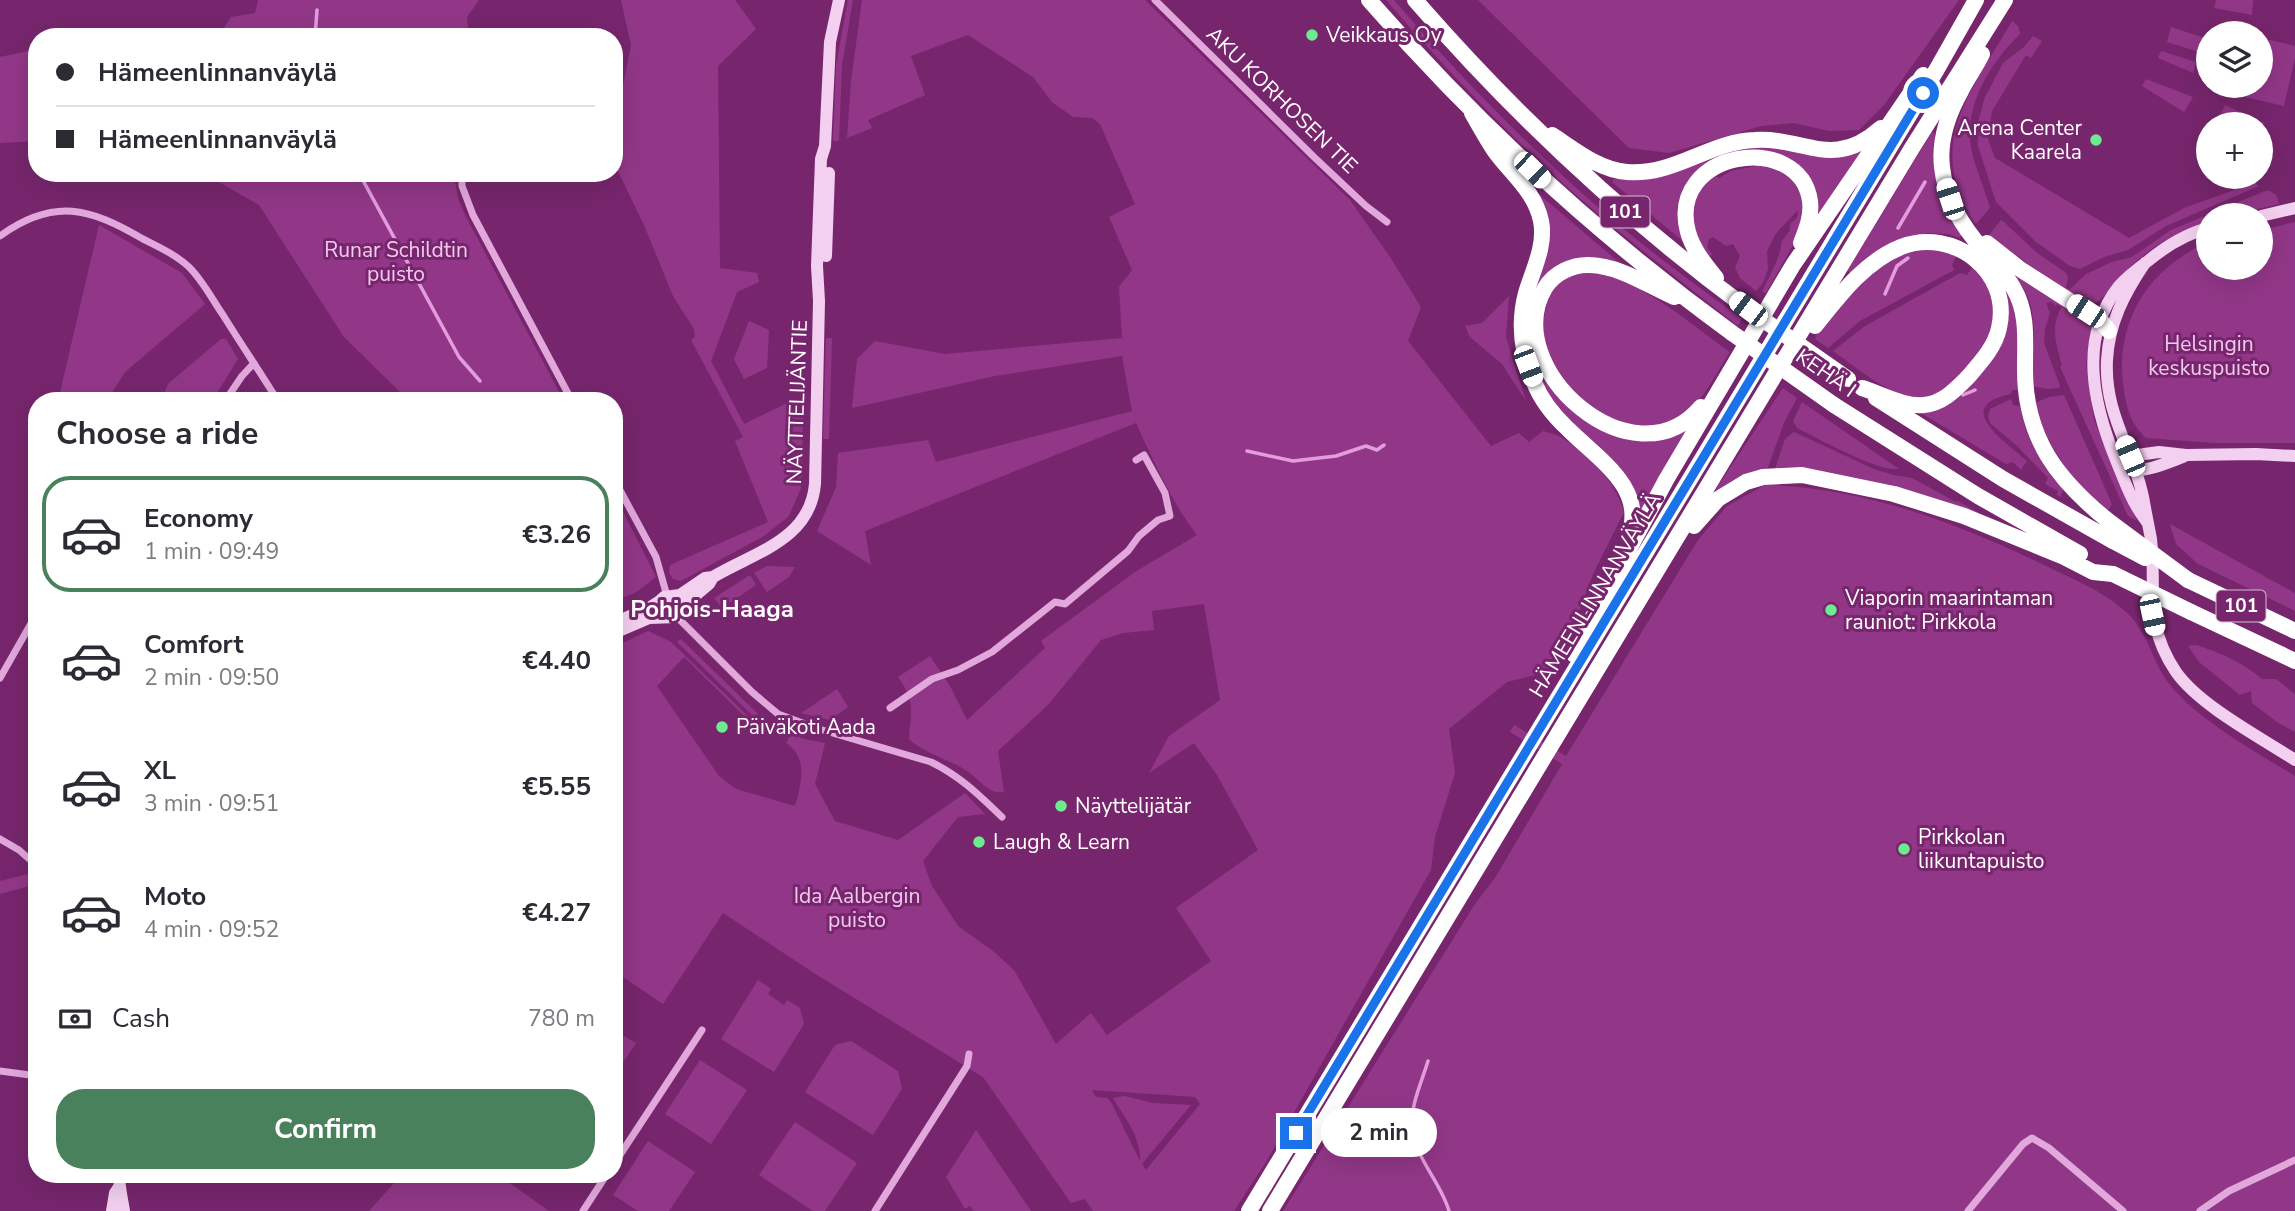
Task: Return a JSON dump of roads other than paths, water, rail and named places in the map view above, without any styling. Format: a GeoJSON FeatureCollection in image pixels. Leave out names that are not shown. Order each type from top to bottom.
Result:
{"type":"FeatureCollection","features":[{"type":"Feature","properties":{"kind":"highway","name":"KEHÄ I"},"geometry":{"type":"LineString","coordinates":[[1369,0],[1472,113],[1552,189],[1732,333],[1834,405],[1978,496],[2113,574],[2295,661]]}},
{"type":"Feature","properties":{"kind":"highway","name":"KEHÄ I"},"geometry":{"type":"LineString","coordinates":[[1415,0],[1448,38],[1568,161],[1627,214],[1748,309],[1889,408],[2003,479],[2113,541],[2295,631]]}},
{"type":"Feature","properties":{"kind":"highway","name":"HÄMEENLINNANVÄYLÄ"},"geometry":{"type":"LineString","coordinates":[[1270,1211],[1946,92],[2005,0]]}},
{"type":"Feature","properties":{"kind":"highway"},"geometry":{"type":"LineString","coordinates":[[1536,733],[1608,586],[1719,387],[1793,265],[1974,4]]}},
{"type":"Feature","properties":{"kind":"highway","name":"HÄMEENLINNANVÄYLÄ"},"geometry":{"type":"LineString","coordinates":[[1249,1211],[1974,4]]}},
{"type":"Feature","properties":{"kind":"highway"},"geometry":{"type":"LineString","coordinates":[[1995,15],[1980,58],[1960,92],[1943,141],[1941,154],[1945,184],[1955,211],[1973,238],[2002,271],[2021,303],[2026,344],[2026,395],[2038,439],[2063,478],[2088,504],[2188,580]]}},
{"type":"Feature","properties":{"kind":"highway"},"geometry":{"type":"LineString","coordinates":[[1472,113],[1494,150],[1529,193],[1541,219],[1539,253],[1525,297],[1522,318],[1524,354],[1535,386],[1560,421],[1612,470],[1627,490],[1633,510],[1630,531],[1608,586]]}},
{"type":"Feature","properties":{"kind":"highway"},"geometry":{"type":"LineString","coordinates":[[1530,121],[1598,164],[1626,172],[1641,172],[1673,166],[1729,143],[1758,139],[1810,149],[1845,148],[1871,136],[1896,114]]}},
{"type":"Feature","properties":{"kind":"highway"},"geometry":{"type":"LineString","coordinates":[[1728,294],[1693,245],[1686,218],[1690,191],[1704,174],[1723,163],[1749,157],[1778,162],[1788,167],[1805,187],[1810,200],[1810,218],[1793,265]]}},
{"type":"Feature","properties":{"kind":"highway"},"geometry":{"type":"LineString","coordinates":[[1963,222],[2020,270],[2105,326]]}},
{"type":"Feature","properties":{"kind":"highway"},"geometry":{"type":"LineString","coordinates":[[1797,340],[1816,325],[1830,306],[1870,266],[1902,247],[1926,242],[1954,246],[1973,257],[1989,272],[1999,300],[1999,330],[1989,351],[1950,394],[1927,405],[1909,404],[1863,388]]}},
{"type":"Feature","properties":{"kind":"highway"},"geometry":{"type":"LineString","coordinates":[[1698,308],[1617,270],[1577,265],[1557,275],[1543,291],[1536,315],[1539,344],[1547,368],[1563,392],[1584,411],[1623,431],[1651,435],[1679,427],[1697,412],[1719,387]]}},
{"type":"Feature","properties":{"kind":"highway"},"geometry":{"type":"LineString","coordinates":[[1636,604],[1703,514],[1718,499],[1746,482],[1783,475],[1802,475],[1894,494],[1964,516],[2093,572],[2113,574]]}},
{"type":"Feature","properties":{"kind":"main road","name":"NÄYTTELIJÄNTIE"},"geometry":{"type":"LineString","coordinates":[[623,620],[666,603],[705,578],[713,577],[785,537],[800,525],[811,507],[815,484],[820,301],[825,282],[828,214],[830,159],[825,146],[830,43],[839,0]]}},
{"type":"Feature","properties":{"kind":"main road"},"geometry":{"type":"LineString","coordinates":[[2273,213],[2295,208]]}},
{"type":"Feature","properties":{"kind":"main road"},"geometry":{"type":"LineString","coordinates":[[2147,523],[2135,507],[2099,416],[2092,375],[2094,346],[2145,263],[2174,242],[2196,233]]}},
{"type":"Feature","properties":{"kind":"main road"},"geometry":{"type":"LineString","coordinates":[[2105,326],[2109,400],[2135,471],[2151,539],[2152,615],[2156,633],[2171,663],[2198,695],[2295,760]]}},
{"type":"Feature","properties":{"kind":"main road"},"geometry":{"type":"LineString","coordinates":[[2119,468],[2130,456],[2158,452],[2186,455],[2295,456]]}},
{"type":"Feature","properties":{"kind":"main road"},"geometry":{"type":"LineString","coordinates":[[2119,468],[2135,471],[2186,455]]}},
{"type":"Feature","properties":{"kind":"main road","name":"NÄYTTELIJÄNTIE"},"geometry":{"type":"LineString","coordinates":[[666,603],[668,619],[679,613],[704,590],[713,577]]}},
{"type":"Feature","properties":{"kind":"main road"},"geometry":{"type":"LineString","coordinates":[[666,603],[680,602],[679,613]]}},
{"type":"Feature","properties":{"kind":"main road","name":"NÄYTTELIJÄNTIE"},"geometry":{"type":"LineString","coordinates":[[623,629],[643,621],[666,603]]}},
{"type":"Feature","properties":{"kind":"main road"},"geometry":{"type":"LineString","coordinates":[[112,1211],[118,1183]]}},
{"type":"Feature","properties":{"kind":"main road"},"geometry":{"type":"LineString","coordinates":[[120,1183],[124,1211]]}},
{"type":"Feature","properties":{"kind":"street","name":"AKU KORHOSEN TIE"},"geometry":{"type":"LineString","coordinates":[[1155,0],[1315,158],[1387,222]]}},
{"type":"Feature","properties":{"kind":"street"},"geometry":{"type":"LineString","coordinates":[[462,182],[473,215],[567,392]]}},
{"type":"Feature","properties":{"kind":"street"},"geometry":{"type":"LineString","coordinates":[[0,236],[19,222],[51,212],[85,213],[114,222],[189,267],[272,392]]}},
{"type":"Feature","properties":{"kind":"street"},"geometry":{"type":"LineString","coordinates":[[231,392],[254,363]]}},
{"type":"Feature","properties":{"kind":"street"},"geometry":{"type":"LineString","coordinates":[[890,708],[933,679],[958,670],[992,652],[1055,602],[1065,604],[1129,551],[1148,528],[1158,520],[1170,516],[1165,493],[1144,455],[1136,460]]}},
{"type":"Feature","properties":{"kind":"street"},"geometry":{"type":"LineString","coordinates":[[623,496],[656,557],[666,603]]}},
{"type":"Feature","properties":{"kind":"street"},"geometry":{"type":"LineString","coordinates":[[679,613],[752,692],[778,714],[819,730],[931,762],[972,787],[1002,817]]}},
{"type":"Feature","properties":{"kind":"street"},"geometry":{"type":"LineString","coordinates":[[0,678],[28,629]]}},
{"type":"Feature","properties":{"kind":"street"},"geometry":{"type":"LineString","coordinates":[[0,838],[28,858]]}},
{"type":"Feature","properties":{"kind":"street"},"geometry":{"type":"LineString","coordinates":[[623,1150],[702,1030]]}},
{"type":"Feature","properties":{"kind":"street"},"geometry":{"type":"LineString","coordinates":[[875,1211],[967,1066],[969,1054]]}},
{"type":"Feature","properties":{"kind":"street"},"geometry":{"type":"LineString","coordinates":[[0,1071],[28,1075]]}},
{"type":"Feature","properties":{"kind":"street"},"geometry":{"type":"LineString","coordinates":[[1968,1211],[2023,1144],[2032,1138],[2049,1148],[2123,1211]]}},
{"type":"Feature","properties":{"kind":"street"},"geometry":{"type":"LineString","coordinates":[[2200,1211],[2228,1191],[2295,1160]]}},
{"type":"Feature","properties":{"kind":"street"},"geometry":{"type":"LineString","coordinates":[[583,1211],[601,1183]]}},
{"type":"Feature","properties":{"kind":"waterway"},"geometry":{"type":"LineString","coordinates":[[316,28],[317,10]]}},
{"type":"Feature","properties":{"kind":"waterway"},"geometry":{"type":"LineString","coordinates":[[364,182],[459,357],[480,381]]}},
{"type":"Feature","properties":{"kind":"waterway"},"geometry":{"type":"LineString","coordinates":[[1898,228],[1925,182]]}},
{"type":"Feature","properties":{"kind":"waterway"},"geometry":{"type":"LineString","coordinates":[[1885,294],[1897,266],[1908,258]]}},
{"type":"Feature","properties":{"kind":"waterway"},"geometry":{"type":"LineString","coordinates":[[1963,395],[1975,390]]}},
{"type":"Feature","properties":{"kind":"waterway"},"geometry":{"type":"LineString","coordinates":[[1247,451],[1293,461],[1336,456],[1366,446],[1377,450],[1384,445]]}},
{"type":"Feature","properties":{"kind":"waterway"},"geometry":{"type":"LineString","coordinates":[[1428,1061],[1417,1093],[1412,1125],[1417,1147],[1449,1211]]}},
{"type":"Feature","properties":{"kind":"place","name":"Veikkaus Oy"},"geometry":{"type":"Point","coordinates":[1312,35]}},
{"type":"Feature","properties":{"kind":"place","name":"Arena Center Kaarela"},"geometry":{"type":"Point","coordinates":[2096,140]}},
{"type":"Feature","properties":{"kind":"place","name":"Viaporin maarintaman rauniot: Pirkkola"},"geometry":{"type":"Point","coordinates":[1831,610]}},
{"type":"Feature","properties":{"kind":"place","name":"Päiväkoti Aada"},"geometry":{"type":"Point","coordinates":[722,727]}},
{"type":"Feature","properties":{"kind":"place","name":"Näyttelijätär"},"geometry":{"type":"Point","coordinates":[1061,806]}},
{"type":"Feature","properties":{"kind":"place","name":"Laugh & Learn"},"geometry":{"type":"Point","coordinates":[979,842]}},
{"type":"Feature","properties":{"kind":"place","name":"Pirkkolan liikuntapuisto"},"geometry":{"type":"Point","coordinates":[1904,849]}},
{"type":"Feature","properties":{"kind":"district","name":"Pohjois-Haaga"},"geometry":{"type":"Point","coordinates":[712,609]}},
{"type":"Feature","properties":{"kind":"park label","name":"Runar Schildtin puisto"},"geometry":{"type":"Point","coordinates":[396,262]}},
{"type":"Feature","properties":{"kind":"park label","name":"Helsingin keskuspuisto"},"geometry":{"type":"Point","coordinates":[2209,356]}},
{"type":"Feature","properties":{"kind":"park label","name":"Ida Aalbergin puisto"},"geometry":{"type":"Point","coordinates":[857,908]}}]}
